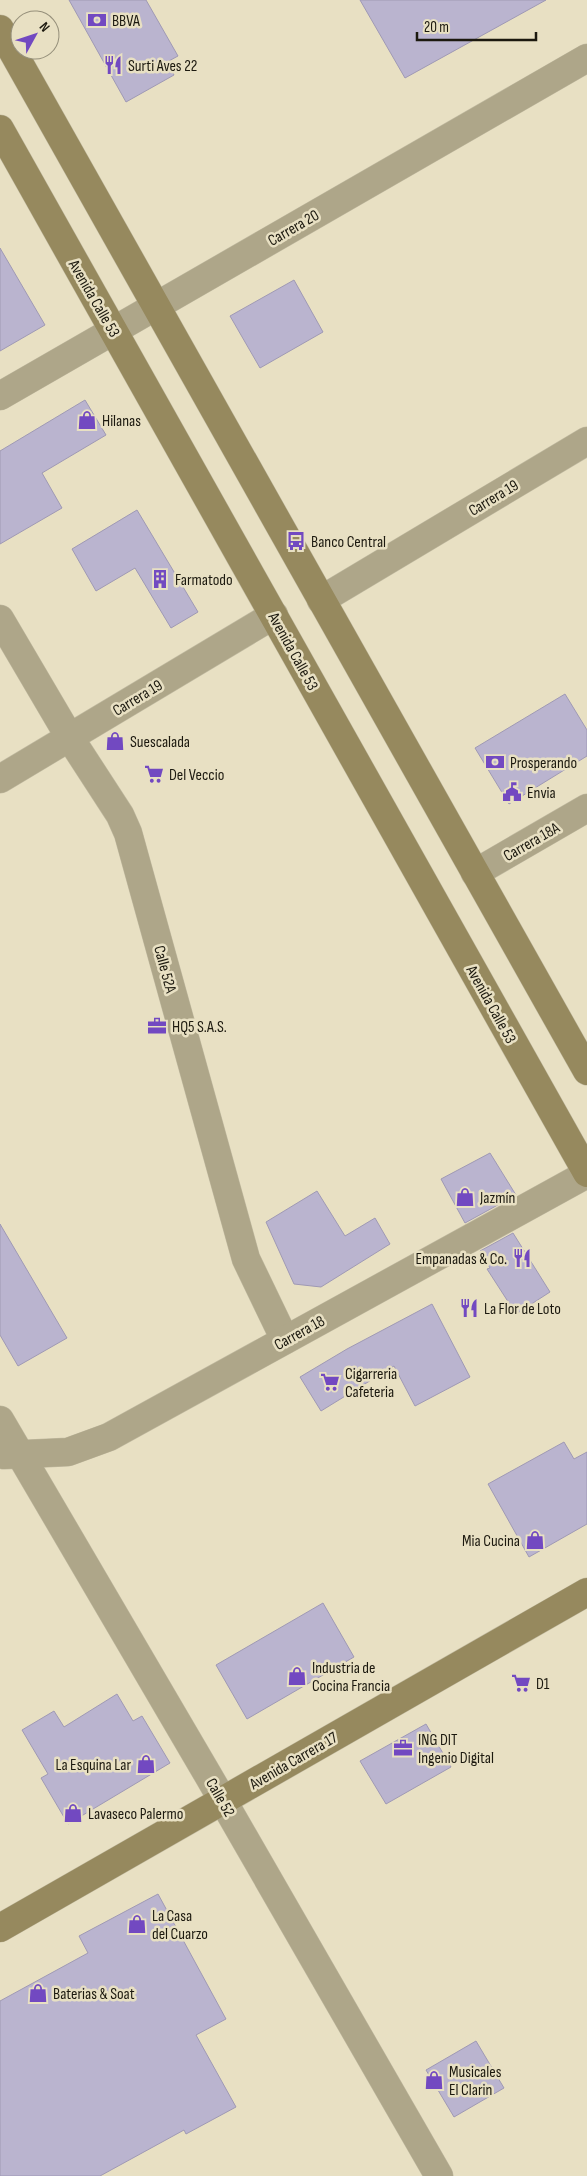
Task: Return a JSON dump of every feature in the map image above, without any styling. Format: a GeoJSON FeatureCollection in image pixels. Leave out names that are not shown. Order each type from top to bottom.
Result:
{"type":"FeatureCollection","features":[{"type":"Feature","properties":{"kind":"main road"},"geometry":{"type":"LineString","coordinates":[[0,29],[587,1071]]}},
{"type":"Feature","properties":{"kind":"main road","name":"Avenida Calle 53"},"geometry":{"type":"LineString","coordinates":[[0,128],[587,1174]]}},
{"type":"Feature","properties":{"kind":"main road","name":"Avenida Carrera 17"},"geometry":{"type":"LineString","coordinates":[[0,1928],[587,1592]]}},
{"type":"Feature","properties":{"kind":"street","name":"Carrera 20"},"geometry":{"type":"LineString","coordinates":[[0,396],[587,58]]}},
{"type":"Feature","properties":{"kind":"street","name":"Carrera 19"},"geometry":{"type":"LineString","coordinates":[[322,600],[587,441]]}},
{"type":"Feature","properties":{"kind":"street","name":"Carrera 19"},"geometry":{"type":"LineString","coordinates":[[0,779],[274,615]]}},
{"type":"Feature","properties":{"kind":"street","name":"Calle 52A"},"geometry":{"type":"LineString","coordinates":[[0,619],[70,738],[120,814],[128,833],[246,1259],[285,1340]]}},
{"type":"Feature","properties":{"kind":"street","name":"Carrera 18A"},"geometry":{"type":"LineString","coordinates":[[475,873],[587,808]]}},
{"type":"Feature","properties":{"kind":"street","name":"Carrera 18"},"geometry":{"type":"LineString","coordinates":[[10,1454],[68,1452],[109,1437],[587,1174]]}},
{"type":"Feature","properties":{"kind":"street","name":"Calle 52"},"geometry":{"type":"LineString","coordinates":[[0,1420],[10,1454],[222,1800],[438,2176]]}},
{"type":"Feature","properties":{"kind":"building"},"geometry":{"type":"Polygon","coordinates":[[[69,0],[146,0],[178,56],[167,62],[174,75],[126,102],[69,0]]]}},
{"type":"Feature","properties":{"kind":"building"},"geometry":{"type":"Polygon","coordinates":[[[360,0],[546,0],[405,78],[360,0]]]}},
{"type":"Feature","properties":{"kind":"building"},"geometry":{"type":"Polygon","coordinates":[[[0,248],[45,325],[0,351],[0,248]]]}},
{"type":"Feature","properties":{"kind":"building"},"geometry":{"type":"Polygon","coordinates":[[[294,280],[323,332],[260,368],[230,316],[294,280]]]}},
{"type":"Feature","properties":{"kind":"building"},"geometry":{"type":"Polygon","coordinates":[[[85,400],[106,435],[42,473],[62,508],[0,544],[0,451],[85,400]]]}},
{"type":"Feature","properties":{"kind":"building","name":"Farmatodo"},"geometry":{"type":"Polygon","coordinates":[[[137,510],[198,612],[171,628],[135,568],[96,591],[72,549],[137,510]]]}},
{"type":"Feature","properties":{"kind":"building"},"geometry":{"type":"Polygon","coordinates":[[[565,694],[587,730],[587,756],[509,804],[475,748],[565,694]]]}},
{"type":"Feature","properties":{"kind":"building"},"geometry":{"type":"Polygon","coordinates":[[[490,1153],[516,1195],[465,1223],[441,1179],[490,1153]]]}},
{"type":"Feature","properties":{"kind":"building"},"geometry":{"type":"Polygon","coordinates":[[[317,1191],[345,1236],[375,1218],[390,1244],[321,1287],[294,1284],[266,1222],[317,1191]]]}},
{"type":"Feature","properties":{"kind":"building"},"geometry":{"type":"Polygon","coordinates":[[[0,1224],[67,1338],[18,1366],[0,1335],[0,1224]]]}},
{"type":"Feature","properties":{"kind":"building"},"geometry":{"type":"Polygon","coordinates":[[[513,1233],[550,1292],[516,1314],[487,1269],[490,1268],[480,1251],[513,1233]]]}},
{"type":"Feature","properties":{"kind":"building"},"geometry":{"type":"Polygon","coordinates":[[[432,1304],[470,1377],[415,1406],[394,1366],[321,1411],[300,1377],[347,1349],[432,1304]]]}},
{"type":"Feature","properties":{"kind":"building"},"geometry":{"type":"Polygon","coordinates":[[[564,1442],[574,1459],[587,1452],[587,1524],[529,1557],[488,1484],[564,1442]]]}},
{"type":"Feature","properties":{"kind":"building"},"geometry":{"type":"Polygon","coordinates":[[[323,1603],[354,1657],[247,1719],[216,1665],[323,1603]]]}},
{"type":"Feature","properties":{"kind":"building"},"geometry":{"type":"Polygon","coordinates":[[[117,1694],[133,1721],[142,1716],[170,1763],[68,1824],[41,1778],[48,1774],[22,1730],[54,1711],[64,1727],[117,1694]]]}},
{"type":"Feature","properties":{"kind":"building"},"geometry":{"type":"Polygon","coordinates":[[[426,1724],[451,1767],[386,1804],[360,1761],[426,1724]]]}},
{"type":"Feature","properties":{"kind":"building"},"geometry":{"type":"Polygon","coordinates":[[[158,1894],[226,2019],[196,2035],[236,2107],[186,2134],[184,2130],[100,2176],[0,2176],[0,2001],[88,1953],[79,1936],[158,1894]]]}},
{"type":"Feature","properties":{"kind":"building"},"geometry":{"type":"Polygon","coordinates":[[[476,2041],[504,2088],[454,2117],[426,2070],[476,2041]]]}},
{"type":"Feature","properties":{"kind":"place","name":"BBVA"},"geometry":{"type":"Point","coordinates":[97,20]}},
{"type":"Feature","properties":{"kind":"place","name":"Surti Aves 22"},"geometry":{"type":"Point","coordinates":[113,65]}},
{"type":"Feature","properties":{"kind":"place","name":"Hilanas"},"geometry":{"type":"Point","coordinates":[87,420]}},
{"type":"Feature","properties":{"kind":"place","name":"Banco Central"},"geometry":{"type":"Point","coordinates":[296,541]}},
{"type":"Feature","properties":{"kind":"place","name":"Farmatodo"},"geometry":{"type":"Point","coordinates":[160,579]}},
{"type":"Feature","properties":{"kind":"place","name":"Suescalada"},"geometry":{"type":"Point","coordinates":[115,741]}},
{"type":"Feature","properties":{"kind":"place","name":"Prosperando"},"geometry":{"type":"Point","coordinates":[495,762]}},
{"type":"Feature","properties":{"kind":"place","name":"Del Veccio"},"geometry":{"type":"Point","coordinates":[154,774]}},
{"type":"Feature","properties":{"kind":"place","name":"Envia"},"geometry":{"type":"Point","coordinates":[512,792]}},
{"type":"Feature","properties":{"kind":"place","name":"HQ5 S.A.S."},"geometry":{"type":"Point","coordinates":[157,1026]}},
{"type":"Feature","properties":{"kind":"place","name":"Jazmín"},"geometry":{"type":"Point","coordinates":[465,1197]}},
{"type":"Feature","properties":{"kind":"place","name":"Empanadas & Co."},"geometry":{"type":"Point","coordinates":[522,1258]}},
{"type":"Feature","properties":{"kind":"place","name":"La Flor de Loto"},"geometry":{"type":"Point","coordinates":[469,1308]}},
{"type":"Feature","properties":{"kind":"place","name":"Cigarreria Cafeteria"},"geometry":{"type":"Point","coordinates":[330,1382]}},
{"type":"Feature","properties":{"kind":"place","name":"Mia Cucina"},"geometry":{"type":"Point","coordinates":[535,1540]}},
{"type":"Feature","properties":{"kind":"place","name":"Industria de Cocina Francia"},"geometry":{"type":"Point","coordinates":[297,1676]}},
{"type":"Feature","properties":{"kind":"place","name":"D1"},"geometry":{"type":"Point","coordinates":[521,1683]}},
{"type":"Feature","properties":{"kind":"place","name":"ING DIT Ingenio Digital"},"geometry":{"type":"Point","coordinates":[403,1748]}},
{"type":"Feature","properties":{"kind":"place","name":"La Esquina Lar"},"geometry":{"type":"Point","coordinates":[146,1764]}},
{"type":"Feature","properties":{"kind":"place","name":"Lavaseco Palermo"},"geometry":{"type":"Point","coordinates":[73,1813]}},
{"type":"Feature","properties":{"kind":"place","name":"La Casa del Cuarzo"},"geometry":{"type":"Point","coordinates":[137,1924]}},
{"type":"Feature","properties":{"kind":"place","name":"Baterias & Soat"},"geometry":{"type":"Point","coordinates":[38,1993]}},
{"type":"Feature","properties":{"kind":"place","name":"Musicales El Clarin"},"geometry":{"type":"Point","coordinates":[434,2080]}}]}
